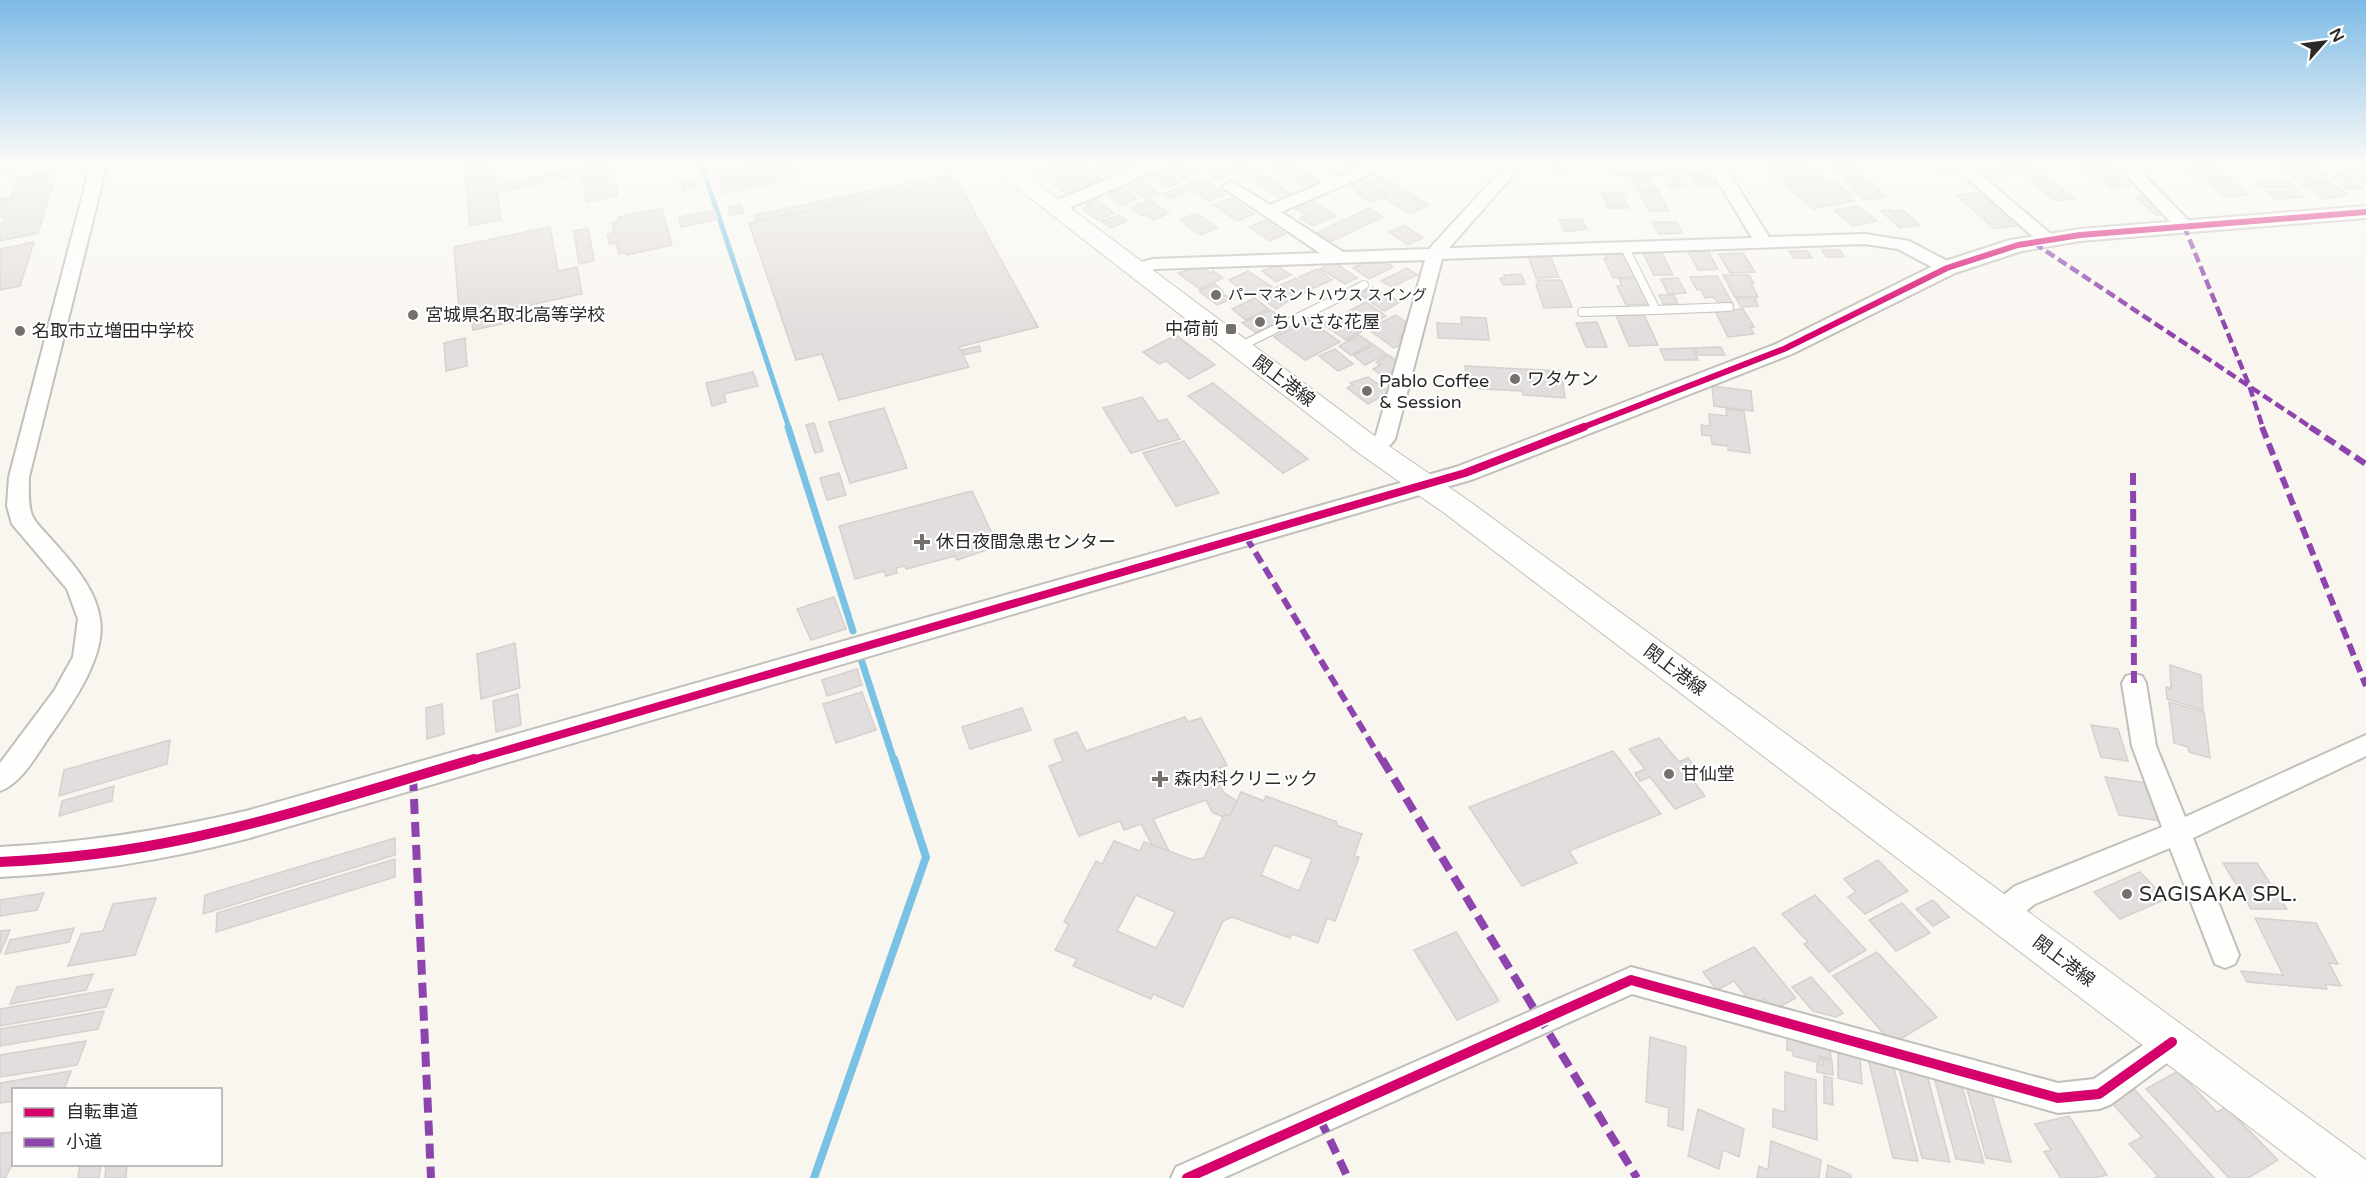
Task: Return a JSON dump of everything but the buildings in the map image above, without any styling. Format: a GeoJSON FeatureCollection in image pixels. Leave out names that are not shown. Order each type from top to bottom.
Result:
{"type":"FeatureCollection","features":[{"type":"Feature","properties":{"kind":"main road","name":"閖上港線"},"geometry":{"type":"LineString","coordinates":[[1070,218],[1370,447],[2353,1178]]}},
{"type":"Feature","properties":{"kind":"street"},"geometry":{"type":"LineString","coordinates":[[0,780],[15,764],[63,698],[85,657],[89,620],[77,586],[51,553],[23,524],[18,506],[19,477],[85,218]]}},
{"type":"Feature","properties":{"kind":"street"},"geometry":{"type":"LineString","coordinates":[[1277,218],[1337,256]]}},
{"type":"Feature","properties":{"kind":"street"},"geometry":{"type":"LineString","coordinates":[[1370,447],[1385,440],[1435,253],[1467,218]]}},
{"type":"Feature","properties":{"kind":"street"},"geometry":{"type":"LineString","coordinates":[[1748,218],[1763,242]]}},
{"type":"Feature","properties":{"kind":"street"},"geometry":{"type":"LineString","coordinates":[[2022,218],[2047,240]]}},
{"type":"Feature","properties":{"kind":"street"},"geometry":{"type":"LineString","coordinates":[[2176,218],[2184,226]]}},
{"type":"Feature","properties":{"kind":"street"},"geometry":{"type":"LineString","coordinates":[[0,862],[47,860],[139,849],[246,825],[1465,473],[1784,349],[1947,268],[2018,245],[2080,235],[2288,218]]}},
{"type":"Feature","properties":{"kind":"street"},"geometry":{"type":"LineString","coordinates":[[1137,269],[1153,264],[1337,256],[1865,239],[1890,242],[1917,250],[1947,268]]}},
{"type":"Feature","properties":{"kind":"street"},"geometry":{"type":"LineString","coordinates":[[2134,683],[2144,746],[2225,955]]}},
{"type":"Feature","properties":{"kind":"street"},"geometry":{"type":"LineString","coordinates":[[2001,914],[2025,895],[2177,833],[2366,746]]}},
{"type":"Feature","properties":{"kind":"street"},"geometry":{"type":"LineString","coordinates":[[1187,1178],[1631,980],[2058,1098],[2098,1094],[2172,1042]]}},
{"type":"Feature","properties":{"kind":"lane"},"geometry":{"type":"LineString","coordinates":[[1624,248],[1656,310]]}},
{"type":"Feature","properties":{"kind":"lane"},"geometry":{"type":"LineString","coordinates":[[1239,347],[1364,285]]}},
{"type":"Feature","properties":{"kind":"lane"},"geometry":{"type":"LineString","coordinates":[[1582,312],[1729,307]]}},
{"type":"Feature","properties":{"kind":"waterway"},"geometry":{"type":"LineString","coordinates":[[719,218],[789,428]]}},
{"type":"Feature","properties":{"kind":"waterway"},"geometry":{"type":"LineString","coordinates":[[788,427],[853,631]]}},
{"type":"Feature","properties":{"kind":"waterway"},"geometry":{"type":"LineString","coordinates":[[861,659],[894,761]]}},
{"type":"Feature","properties":{"kind":"waterway"},"geometry":{"type":"LineString","coordinates":[[814,1178],[926,857],[894,759]]}},
{"type":"Feature","properties":{"kind":"marked path"},"geometry":{"type":"LineString","coordinates":[[2184,226],[2249,385],[2268,444],[2366,686]]}},
{"type":"Feature","properties":{"kind":"marked path"},"geometry":{"type":"LineString","coordinates":[[2034,243],[2366,464]]}},
{"type":"Feature","properties":{"kind":"marked path"},"geometry":{"type":"LineString","coordinates":[[2133,473],[2134,683]]}},
{"type":"Feature","properties":{"kind":"marked path"},"geometry":{"type":"LineString","coordinates":[[1246,537],[1637,1178]]}},
{"type":"Feature","properties":{"kind":"marked path"},"geometry":{"type":"LineString","coordinates":[[413,776],[431,1178]]}},
{"type":"Feature","properties":{"kind":"marked path"},"geometry":{"type":"LineString","coordinates":[[1320,1119],[1348,1178]]}},
{"type":"Feature","properties":{"kind":"cycle path"},"geometry":{"type":"LineString","coordinates":[[0,862],[63,858],[124,850],[246,825],[1465,473],[1784,349],[1947,268],[2018,245],[2080,235],[2292,218]]}},
{"type":"Feature","properties":{"kind":"cycle path"},"geometry":{"type":"LineString","coordinates":[[1187,1178],[1631,980],[2058,1098],[2099,1094],[2172,1042]]}},
{"type":"Feature","properties":{"kind":"place","name":"パーマネントハウス スイング"},"geometry":{"type":"Point","coordinates":[1216,295]}},
{"type":"Feature","properties":{"kind":"place","name":"宮城県名取北高等学校"},"geometry":{"type":"Point","coordinates":[413,315]}},
{"type":"Feature","properties":{"kind":"place","name":"ちいさな花屋"},"geometry":{"type":"Point","coordinates":[1260,322]}},
{"type":"Feature","properties":{"kind":"place","name":"中荷前"},"geometry":{"type":"Point","coordinates":[1231,329]}},
{"type":"Feature","properties":{"kind":"place","name":"名取市立増田中学校"},"geometry":{"type":"Point","coordinates":[20,331]}},
{"type":"Feature","properties":{"kind":"place","name":"ワタケン"},"geometry":{"type":"Point","coordinates":[1515,379]}},
{"type":"Feature","properties":{"kind":"place","name":"Pablo Coffee & Session"},"geometry":{"type":"Point","coordinates":[1367,391]}},
{"type":"Feature","properties":{"kind":"place","name":"休日夜間急患センター"},"geometry":{"type":"Point","coordinates":[922,542]}},
{"type":"Feature","properties":{"kind":"place","name":"甘仙堂"},"geometry":{"type":"Point","coordinates":[1669,774]}},
{"type":"Feature","properties":{"kind":"place","name":"森内科クリニック"},"geometry":{"type":"Point","coordinates":[1160,779]}},
{"type":"Feature","properties":{"kind":"place","name":"SAGISAKA SPL."},"geometry":{"type":"Point","coordinates":[2127,894]}}]}
